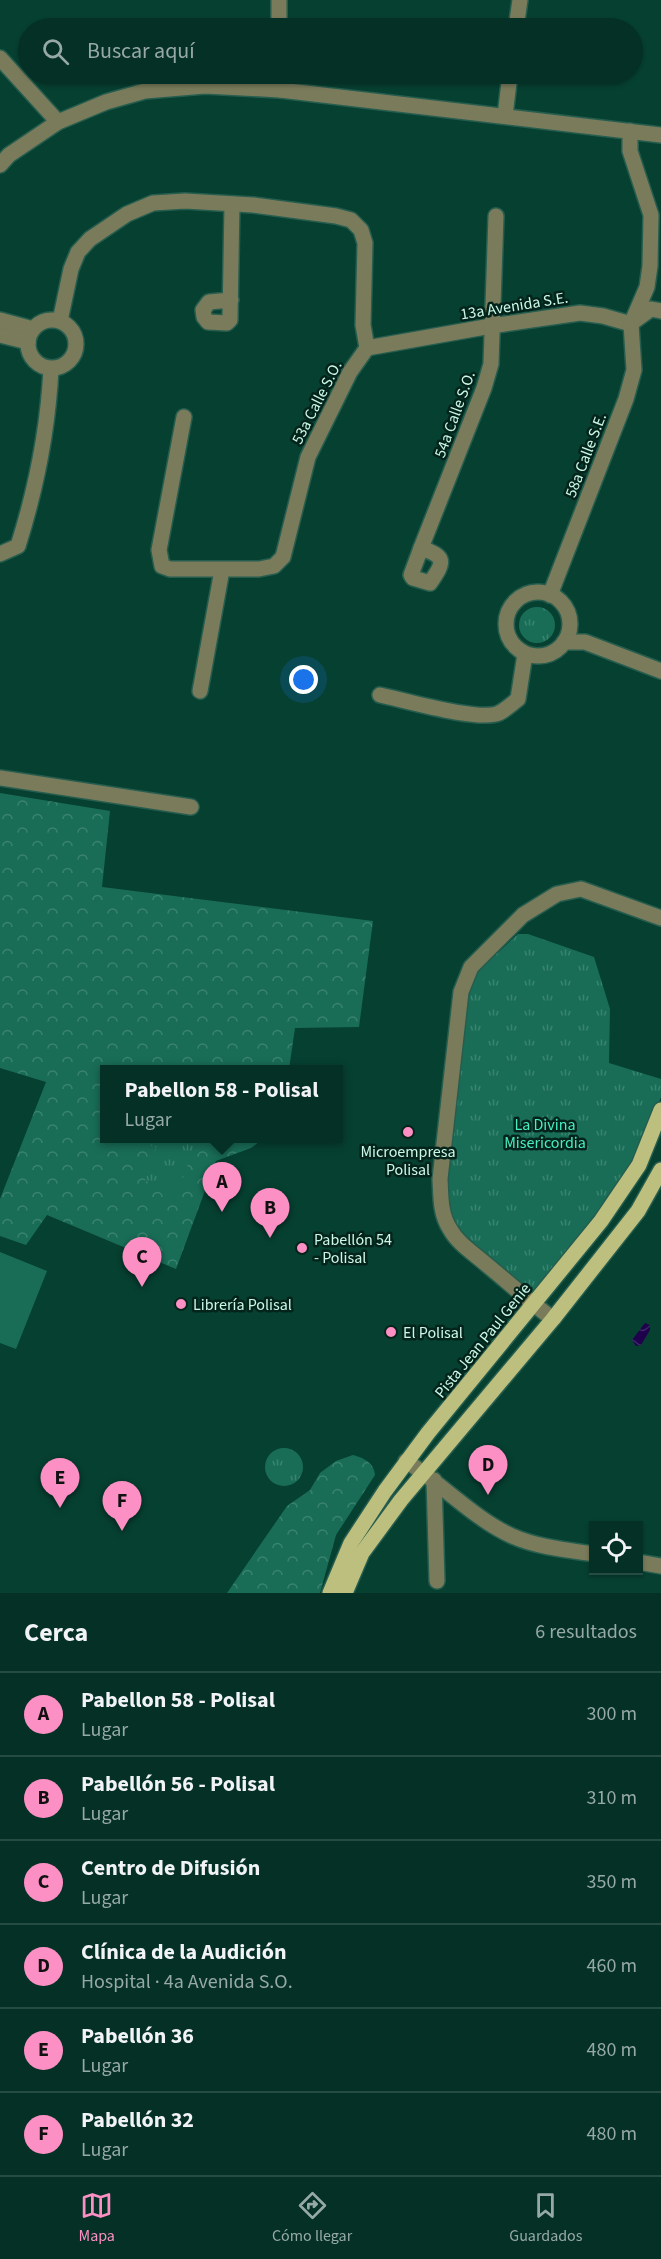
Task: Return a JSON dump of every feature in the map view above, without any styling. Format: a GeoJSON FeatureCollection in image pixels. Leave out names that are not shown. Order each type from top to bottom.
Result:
{"type":"FeatureCollection","features":[{"type":"Feature","properties":{"kind":"main road","name":"Pista Jean Paul Genie"},"geometry":{"type":"LineString","coordinates":[[330,1593],[351,1543],[406,1461],[601,1221],[639,1165],[661,1110]]}},
{"type":"Feature","properties":{"kind":"main road"},"geometry":{"type":"LineString","coordinates":[[345,1593],[362,1553],[428,1476],[444,1451],[638,1211],[661,1170]]}},
{"type":"Feature","properties":{"kind":"street"},"geometry":{"type":"LineString","coordinates":[[279,0],[279,18]]}},
{"type":"Feature","properties":{"kind":"street"},"geometry":{"type":"LineString","coordinates":[[517,18],[520,0]]}},
{"type":"Feature","properties":{"kind":"street"},"geometry":{"type":"LineString","coordinates":[[4,69],[18,83]]}},
{"type":"Feature","properties":{"kind":"street"},"geometry":{"type":"LineString","coordinates":[[19,84],[58,122]]}},
{"type":"Feature","properties":{"kind":"street"},"geometry":{"type":"LineString","coordinates":[[280,84],[280,90]]}},
{"type":"Feature","properties":{"kind":"street"},"geometry":{"type":"LineString","coordinates":[[504,116],[509,84]]}},
{"type":"Feature","properties":{"kind":"street"},"geometry":{"type":"LineString","coordinates":[[0,165],[9,155],[58,122],[106,102],[145,91],[205,86],[280,90],[661,135]]}},
{"type":"Feature","properties":{"kind":"street"},"geometry":{"type":"LineString","coordinates":[[630,131],[630,151],[651,215],[649,276],[631,324]]}},
{"type":"Feature","properties":{"kind":"street"},"geometry":{"type":"LineString","coordinates":[[60,321],[70,269],[78,252],[90,239],[127,214],[153,203],[185,201],[232,204],[336,216],[351,220],[361,230],[365,243],[363,325],[367,348]]}},
{"type":"Feature","properties":{"kind":"street"},"geometry":{"type":"LineString","coordinates":[[231,300],[232,204]]}},
{"type":"Feature","properties":{"kind":"street","name":"54a Calle S.O."},"geometry":{"type":"LineString","coordinates":[[422,548],[484,388],[491,364],[496,216]]}},
{"type":"Feature","properties":{"kind":"street"},"geometry":{"type":"LineString","coordinates":[[631,324],[651,309],[661,311]]}},
{"type":"Feature","properties":{"kind":"street","name":"13a Avenida S.E."},"geometry":{"type":"LineString","coordinates":[[367,348],[580,313],[603,316],[631,324]]}},
{"type":"Feature","properties":{"kind":"street"},"geometry":{"type":"LineString","coordinates":[[0,320],[31,336]]}},
{"type":"Feature","properties":{"kind":"street"},"geometry":{"type":"LineString","coordinates":[[60,321],[70,327],[76,342],[76,351],[67,363],[51,369],[42,366],[30,354],[31,336],[43,322],[60,321]]}},
{"type":"Feature","properties":{"kind":"street","name":"58a Calle S.E."},"geometry":{"type":"LineString","coordinates":[[550,595],[626,399],[634,370],[631,324]]}},
{"type":"Feature","properties":{"kind":"street"},"geometry":{"type":"LineString","coordinates":[[0,336],[31,336]]}},
{"type":"Feature","properties":{"kind":"street","name":"53a Calle S.O."},"geometry":{"type":"LineString","coordinates":[[222,570],[259,569],[274,566],[284,557],[308,457],[350,372],[367,348]]}},
{"type":"Feature","properties":{"kind":"street"},"geometry":{"type":"LineString","coordinates":[[0,554],[18,546],[30,508],[49,400],[51,369]]}},
{"type":"Feature","properties":{"kind":"street"},"geometry":{"type":"LineString","coordinates":[[184,417],[159,550],[162,566],[170,569],[222,570],[200,691]]}},
{"type":"Feature","properties":{"kind":"street"},"geometry":{"type":"LineString","coordinates":[[540,592],[560,601],[569,620],[569,631],[564,642],[557,650],[547,655],[525,654],[509,639],[506,628],[511,607],[519,598],[540,592]]}},
{"type":"Feature","properties":{"kind":"street"},"geometry":{"type":"LineString","coordinates":[[564,642],[585,642],[661,671]]}},
{"type":"Feature","properties":{"kind":"street"},"geometry":{"type":"LineString","coordinates":[[380,695],[459,712],[478,715],[498,714],[518,699],[525,654]]}},
{"type":"Feature","properties":{"kind":"street"},"geometry":{"type":"LineString","coordinates":[[0,778],[191,807]]}},
{"type":"Feature","properties":{"kind":"street"},"geometry":{"type":"LineString","coordinates":[[553,1319],[466,1248],[450,1231],[444,1218],[440,1179],[461,992],[471,968],[522,915],[557,894],[581,889],[661,918]]}},
{"type":"Feature","properties":{"kind":"street"},"geometry":{"type":"LineString","coordinates":[[406,1461],[486,1522],[512,1536],[535,1544],[589,1553]]}},
{"type":"Feature","properties":{"kind":"street"},"geometry":{"type":"LineString","coordinates":[[428,1476],[437,1581]]}},
{"type":"Feature","properties":{"kind":"street"},"geometry":{"type":"LineString","coordinates":[[643,1563],[661,1566]]}},
{"type":"Feature","properties":{"kind":"green space"},"geometry":{"type":"Polygon","coordinates":[[[537,607],[549,613],[555,625],[549,637],[537,643],[525,637],[519,625],[525,613],[537,607]]]}},
{"type":"Feature","properties":{"kind":"green space"},"geometry":{"type":"Polygon","coordinates":[[[0,793],[110,811],[102,887],[373,921],[359,1027],[295,1028],[290,1065],[100,1065],[100,1143],[258,1143],[251,1148],[216,1161],[176,1269],[47,1215],[26,1245],[0,1236],[0,1199],[46,1082],[0,1068],[0,793]]]}},
{"type":"Feature","properties":{"kind":"green space","name":"La Divina Misericordia"},"geometry":{"type":"Polygon","coordinates":[[[518,934],[528,934],[594,957],[610,1009],[609,1063],[661,1079],[661,1097],[636,1163],[534,1297],[456,1230],[450,1211],[448,1191],[469,994],[474,975],[518,934]]]}},
{"type":"Feature","properties":{"kind":"green space"},"geometry":{"type":"Polygon","coordinates":[[[138,1143],[201,1143],[196,1158],[190,1158],[179,1189],[145,1181],[156,1147],[138,1143]]]}},
{"type":"Feature","properties":{"kind":"green space"},"geometry":{"type":"Polygon","coordinates":[[[0,1252],[47,1271],[16,1349],[0,1343],[0,1252]]]}},
{"type":"Feature","properties":{"kind":"green space"},"geometry":{"type":"Polygon","coordinates":[[[284,1448],[298,1453],[303,1467],[298,1481],[284,1486],[270,1481],[265,1467],[270,1453],[284,1448]]]}},
{"type":"Feature","properties":{"kind":"green space"},"geometry":{"type":"Polygon","coordinates":[[[353,1455],[370,1464],[375,1475],[336,1535],[320,1593],[227,1593],[287,1506],[310,1490],[320,1473],[336,1461],[353,1455]]]}},
{"type":"Feature","properties":{"kind":"water"},"geometry":{"type":"Polygon","coordinates":[[[645,1323],[650,1325],[650,1330],[641,1345],[636,1346],[632,1340],[645,1323]]]}},
{"type":"Feature","properties":{"kind":"place","name":"Microempresa Polisal"},"geometry":{"type":"Point","coordinates":[408,1132]}},
{"type":"Feature","properties":{"kind":"place","name":"Pabellon 58 - Polisal"},"geometry":{"type":"Point","coordinates":[222,1212]}},
{"type":"Feature","properties":{"kind":"place","name":"Pabellón 56 - Polisal"},"geometry":{"type":"Point","coordinates":[270,1238]}},
{"type":"Feature","properties":{"kind":"place","name":"Pabellón 54 - Polisal"},"geometry":{"type":"Point","coordinates":[302,1248]}},
{"type":"Feature","properties":{"kind":"place","name":"Centro de Difusión"},"geometry":{"type":"Point","coordinates":[142,1287]}},
{"type":"Feature","properties":{"kind":"place","name":"Librería Polisal"},"geometry":{"type":"Point","coordinates":[181,1304]}},
{"type":"Feature","properties":{"kind":"place","name":"El Polisal"},"geometry":{"type":"Point","coordinates":[391,1332]}},
{"type":"Feature","properties":{"kind":"place","name":"Clínica de la Audición"},"geometry":{"type":"Point","coordinates":[488,1495]}},
{"type":"Feature","properties":{"kind":"place","name":"Pabellón 36"},"geometry":{"type":"Point","coordinates":[60,1508]}},
{"type":"Feature","properties":{"kind":"place","name":"Pabellón 32"},"geometry":{"type":"Point","coordinates":[122,1531]}}]}
